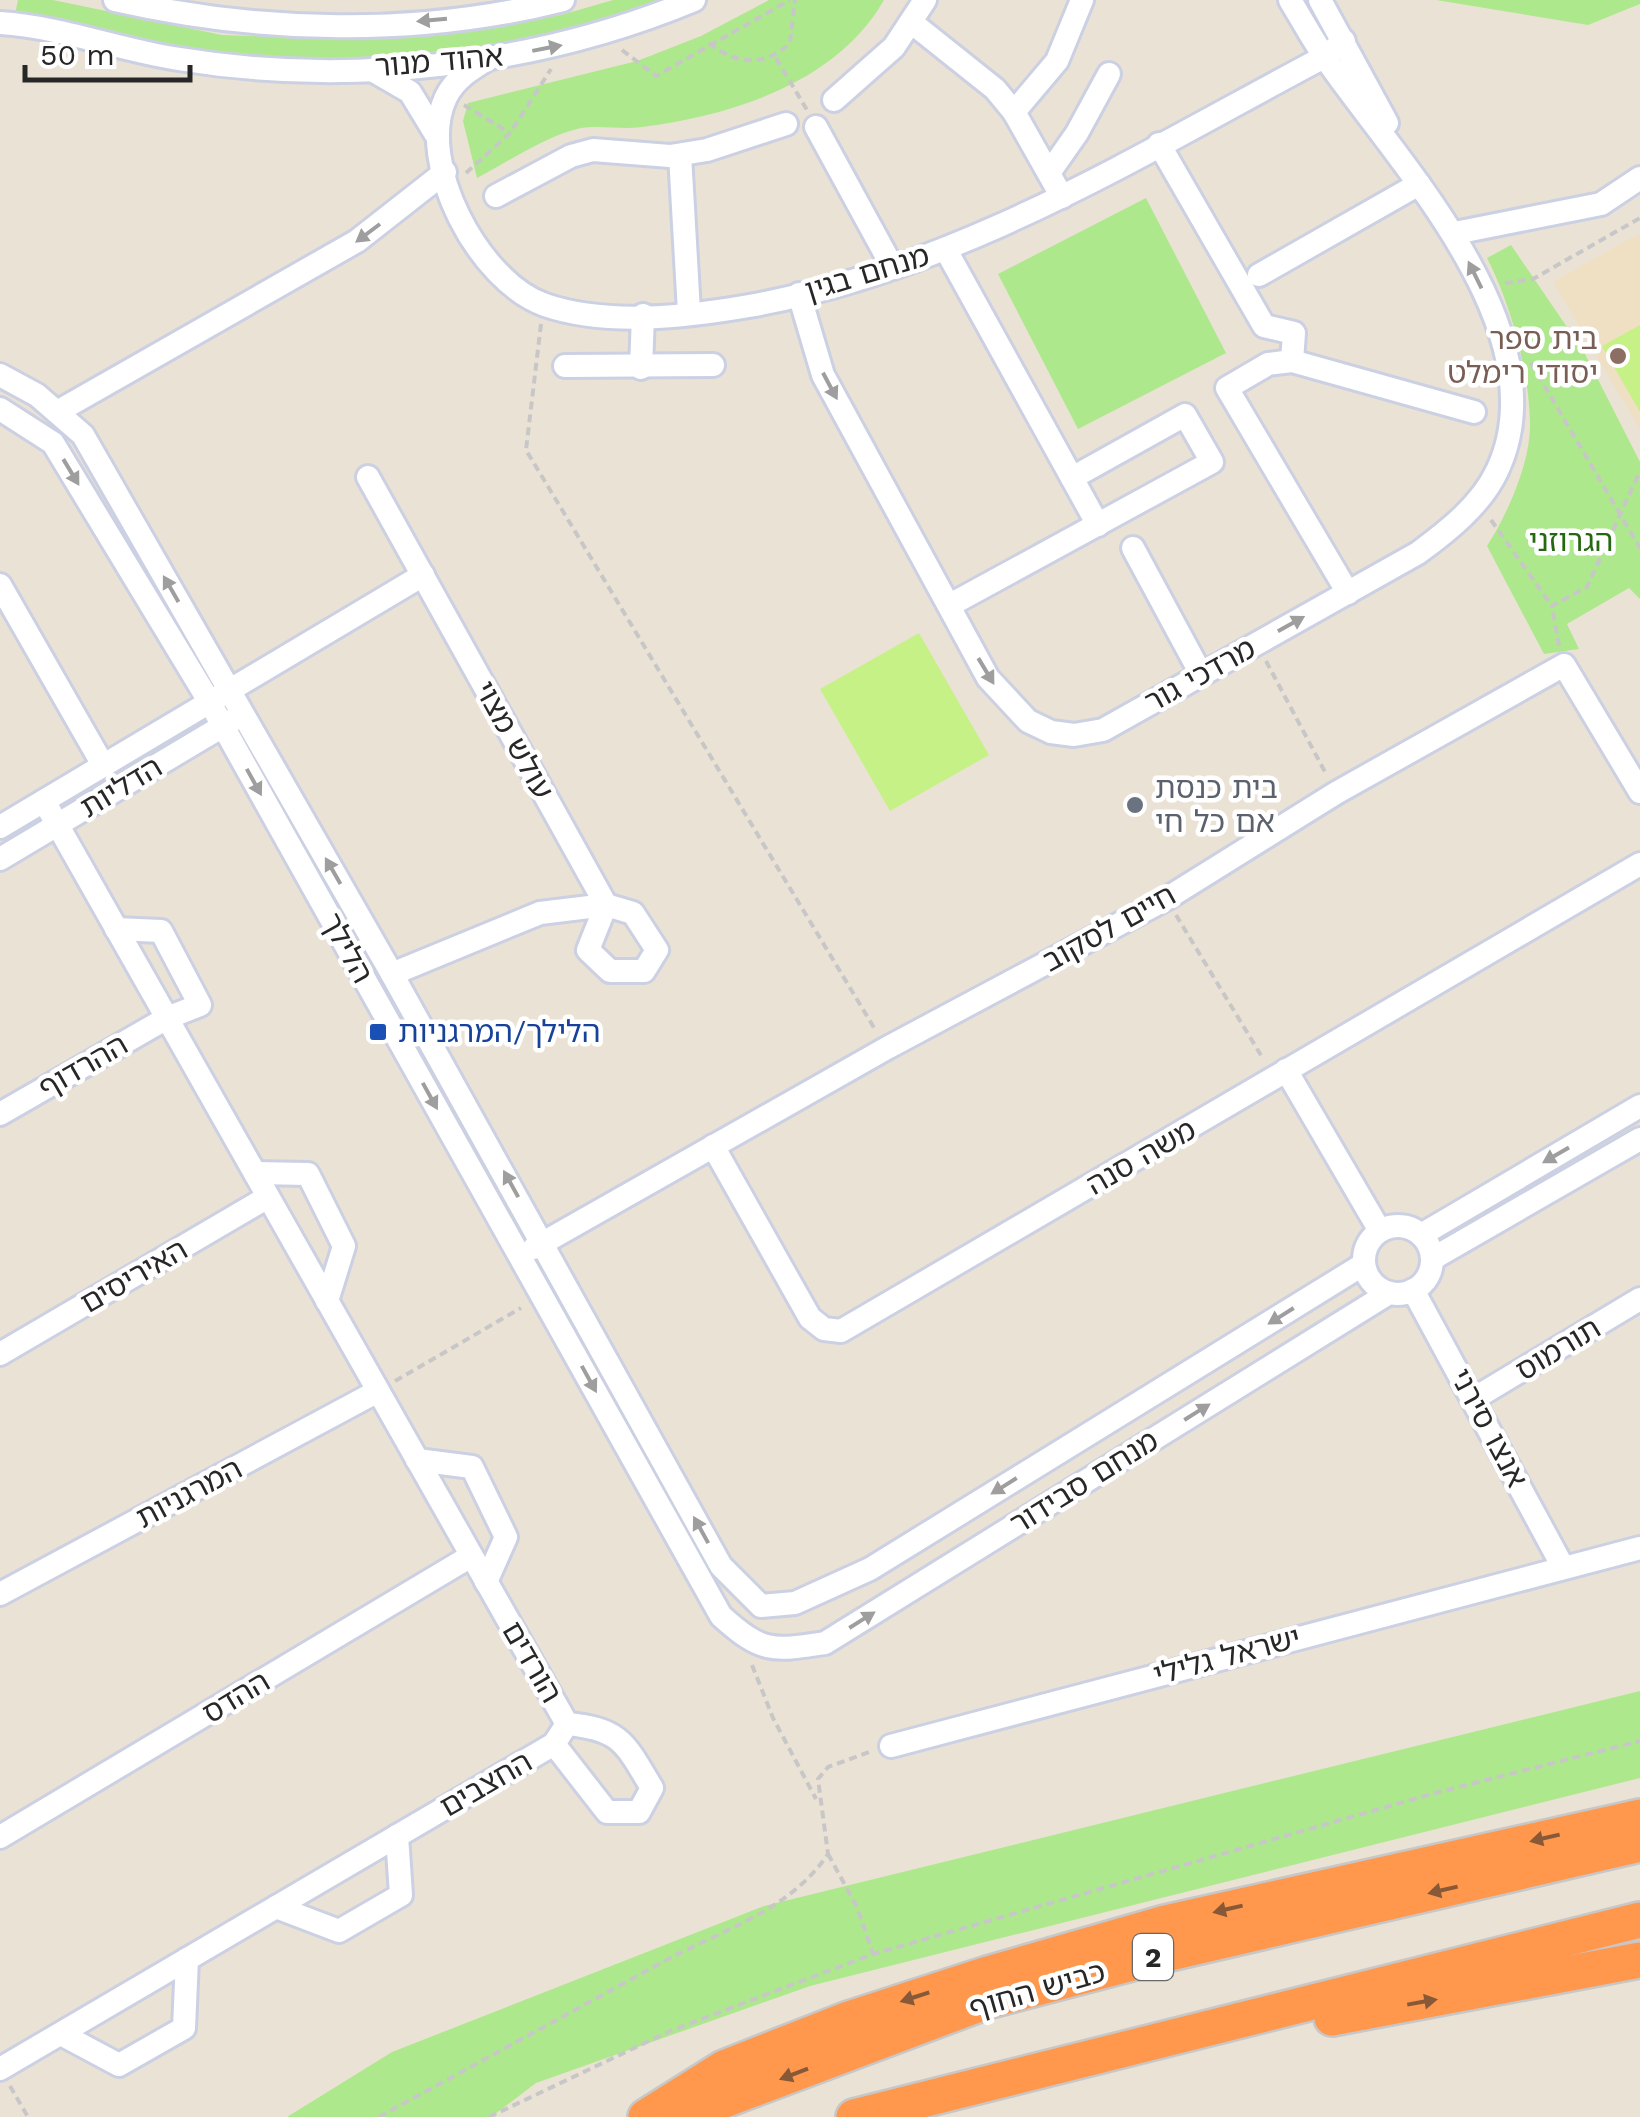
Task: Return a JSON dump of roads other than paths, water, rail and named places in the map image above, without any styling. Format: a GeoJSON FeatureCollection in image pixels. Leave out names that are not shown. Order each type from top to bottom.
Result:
{"type":"FeatureCollection","features":[{"type":"Feature","properties":{"kind":"highway"},"geometry":{"type":"LineString","coordinates":[[646,2117],[724,2068],[846,2020],[988,1974],[1166,1924],[1640,1817]]}},
{"type":"Feature","properties":{"kind":"highway","name":"כביש החוף"},"geometry":{"type":"LineString","coordinates":[[679,2117],[987,2002],[1170,1952],[1640,1844]]}},
{"type":"Feature","properties":{"kind":"highway"},"geometry":{"type":"LineString","coordinates":[[854,2117],[1016,2073],[1640,1920]]}},
{"type":"Feature","properties":{"kind":"highway"},"geometry":{"type":"LineString","coordinates":[[1016,2073],[1432,2000],[1640,1957]]}},
{"type":"Feature","properties":{"kind":"street"},"geometry":{"type":"LineString","coordinates":[[0,8],[4,0]]}},
{"type":"Feature","properties":{"kind":"street","name":"אהוד מנור"},"geometry":{"type":"LineString","coordinates":[[115,0],[223,21],[337,25],[460,18],[563,0]]}},
{"type":"Feature","properties":{"kind":"street","name":"אהוד מנור"},"geometry":{"type":"LineString","coordinates":[[0,23],[204,63],[368,68],[491,57],[568,44],[694,0]]}},
{"type":"Feature","properties":{"kind":"street"},"geometry":{"type":"LineString","coordinates":[[834,100],[894,47],[925,0]]}},
{"type":"Feature","properties":{"kind":"street"},"geometry":{"type":"LineString","coordinates":[[1014,112],[1057,60],[1082,0]]}},
{"type":"Feature","properties":{"kind":"street","name":"מרדכי גור"},"geometry":{"type":"LineString","coordinates":[[799,294],[823,375],[988,678],[1028,721],[1052,732],[1102,730],[1418,554],[1477,500],[1497,472],[1510,434],[1507,358],[1485,294],[1454,233],[1324,57],[1290,0]]}},
{"type":"Feature","properties":{"kind":"street","name":"מרדכי גור"},"geometry":{"type":"LineString","coordinates":[[1320,0],[1419,184]]}},
{"type":"Feature","properties":{"kind":"street"},"geometry":{"type":"LineString","coordinates":[[912,22],[996,90],[1014,112],[1062,196]]}},
{"type":"Feature","properties":{"kind":"street","name":"מנחם בגין"},"geometry":{"type":"LineString","coordinates":[[491,57],[457,80],[440,113],[439,141],[456,216],[477,248],[507,280],[543,304],[587,314],[643,315],[748,306],[946,250],[1062,196],[1324,57],[1344,40]]}},
{"type":"Feature","properties":{"kind":"street","name":"מנחם בגין"},"geometry":{"type":"LineString","coordinates":[[368,68],[410,92],[439,141]]}},
{"type":"Feature","properties":{"kind":"street"},"geometry":{"type":"LineString","coordinates":[[1049,173],[1077,133],[1109,74]]}},
{"type":"Feature","properties":{"kind":"street"},"geometry":{"type":"LineString","coordinates":[[496,196],[570,156],[593,150],[680,155],[786,124]]}},
{"type":"Feature","properties":{"kind":"street"},"geometry":{"type":"LineString","coordinates":[[816,127],[893,268]]}},
{"type":"Feature","properties":{"kind":"street"},"geometry":{"type":"LineString","coordinates":[[1159,144],[1264,326],[1294,333],[1292,361]]}},
{"type":"Feature","properties":{"kind":"street"},"geometry":{"type":"LineString","coordinates":[[680,155],[689,312]]}},
{"type":"Feature","properties":{"kind":"street"},"geometry":{"type":"LineString","coordinates":[[1454,233],[1601,204],[1640,178]]}},
{"type":"Feature","properties":{"kind":"street"},"geometry":{"type":"LineString","coordinates":[[57,412],[358,242],[447,181]]}},
{"type":"Feature","properties":{"kind":"street"},"geometry":{"type":"LineString","coordinates":[[1258,274],[1419,184]]}},
{"type":"Feature","properties":{"kind":"street"},"geometry":{"type":"LineString","coordinates":[[946,250],[1098,524]]}},
{"type":"Feature","properties":{"kind":"street"},"geometry":{"type":"LineString","coordinates":[[641,368],[643,315]]}},
{"type":"Feature","properties":{"kind":"street"},"geometry":{"type":"LineString","coordinates":[[1348,593],[1227,388],[1268,364],[1292,361],[1474,412]]}},
{"type":"Feature","properties":{"kind":"street"},"geometry":{"type":"LineString","coordinates":[[565,366],[713,365]]}},
{"type":"Feature","properties":{"kind":"street","name":"הלילך"},"geometry":{"type":"LineString","coordinates":[[0,376],[37,395],[82,434],[218,696]]}},
{"type":"Feature","properties":{"kind":"street","name":"הלילך"},"geometry":{"type":"LineString","coordinates":[[0,409],[53,442],[218,696],[392,974],[721,1566],[761,1606]]}},
{"type":"Feature","properties":{"kind":"street"},"geometry":{"type":"LineString","coordinates":[[950,605],[1212,462],[1184,415],[1072,478]]}},
{"type":"Feature","properties":{"kind":"street","name":"עולש מצוי"},"geometry":{"type":"LineString","coordinates":[[368,477],[606,906],[540,913],[392,974]]}},
{"type":"Feature","properties":{"kind":"street"},"geometry":{"type":"LineString","coordinates":[[1134,548],[1201,674]]}},
{"type":"Feature","properties":{"kind":"street"},"geometry":{"type":"LineString","coordinates":[[218,696],[422,575]]}},
{"type":"Feature","properties":{"kind":"street","name":"הדליות"},"geometry":{"type":"LineString","coordinates":[[0,585],[103,765]]}},
{"type":"Feature","properties":{"kind":"street","name":"חיים לסקוב"},"geometry":{"type":"LineString","coordinates":[[520,1256],[887,1048],[1166,898],[1336,793],[1564,665],[1640,792]]}},
{"type":"Feature","properties":{"kind":"street","name":"הדליות"},"geometry":{"type":"LineString","coordinates":[[0,828],[218,696]]}},
{"type":"Feature","properties":{"kind":"street","name":"הלילך"},"geometry":{"type":"LineString","coordinates":[[232,720],[520,1256],[721,1616],[748,1640],[772,1651]]}},
{"type":"Feature","properties":{"kind":"street","name":"הדליות"},"geometry":{"type":"LineString","coordinates":[[0,859],[232,720]]}},
{"type":"Feature","properties":{"kind":"street","name":"הורדים"},"geometry":{"type":"LineString","coordinates":[[44,801],[472,1556],[561,1734]]}},
{"type":"Feature","properties":{"kind":"street","name":"משה סנה"},"geometry":{"type":"LineString","coordinates":[[713,1146],[810,1318],[824,1329],[842,1331],[1640,864]]}},
{"type":"Feature","properties":{"kind":"street"},"geometry":{"type":"LineString","coordinates":[[116,929],[162,931],[200,1005],[167,1018]]}},
{"type":"Feature","properties":{"kind":"street","name":"ההרדוף"},"geometry":{"type":"LineString","coordinates":[[0,1114],[167,1018]]}},
{"type":"Feature","properties":{"kind":"street"},"geometry":{"type":"LineString","coordinates":[[1281,1074],[1380,1230]]}},
{"type":"Feature","properties":{"kind":"street"},"geometry":{"type":"LineString","coordinates":[[1421,1234],[1640,1106]]}},
{"type":"Feature","properties":{"kind":"street"},"geometry":{"type":"LineString","coordinates":[[1432,1259],[1640,1139]]}},
{"type":"Feature","properties":{"kind":"street"},"geometry":{"type":"LineString","coordinates":[[255,1173],[308,1174],[344,1246],[327,1301]]}},
{"type":"Feature","properties":{"kind":"street","name":"האיריסים"},"geometry":{"type":"LineString","coordinates":[[0,1354],[268,1198]]}},
{"type":"Feature","properties":{"kind":"street"},"geometry":{"type":"LineString","coordinates":[[1406,1226],[1421,1234],[1432,1259],[1427,1277],[1401,1291],[1372,1282],[1364,1264],[1367,1245],[1380,1230],[1406,1226]]}},
{"type":"Feature","properties":{"kind":"street","name":"מנחם סבידור"},"geometry":{"type":"LineString","coordinates":[[761,1606],[795,1604],[870,1569],[1364,1264]]}},
{"type":"Feature","properties":{"kind":"street","name":"מנחם סבידור"},"geometry":{"type":"LineString","coordinates":[[772,1651],[825,1643],[1401,1291]]}},
{"type":"Feature","properties":{"kind":"street","name":"אנצו סירני"},"geometry":{"type":"LineString","coordinates":[[1401,1291],[1475,1398],[1563,1567]]}},
{"type":"Feature","properties":{"kind":"street","name":"תורמוס"},"geometry":{"type":"LineString","coordinates":[[1475,1398],[1640,1299]]}},
{"type":"Feature","properties":{"kind":"street","name":"המרגניות"},"geometry":{"type":"LineString","coordinates":[[0,1594],[378,1391]]}},
{"type":"Feature","properties":{"kind":"street"},"geometry":{"type":"LineString","coordinates":[[417,1460],[472,1467],[506,1537],[486,1582]]}},
{"type":"Feature","properties":{"kind":"street","name":"ישראל גלילי"},"geometry":{"type":"LineString","coordinates":[[891,1746],[1640,1548]]}},
{"type":"Feature","properties":{"kind":"street","name":"ההדס"},"geometry":{"type":"LineString","coordinates":[[0,1837],[472,1556]]}},
{"type":"Feature","properties":{"kind":"street","name":"החצבים"},"geometry":{"type":"LineString","coordinates":[[0,2069],[398,1836],[561,1734]]}},
{"type":"Feature","properties":{"kind":"street"},"geometry":{"type":"LineString","coordinates":[[276,1907],[339,1931],[401,1896],[398,1836]]}},
{"type":"Feature","properties":{"kind":"street"},"geometry":{"type":"LineString","coordinates":[[60,2034],[119,2065],[184,2028],[187,1959]]}},
{"type":"Feature","properties":{"kind":"place","name":"בית ספר יסודי רימלט"},"geometry":{"type":"Point","coordinates":[1618,356]}},
{"type":"Feature","properties":{"kind":"place","name":"בית כנסת אם כל חי"},"geometry":{"type":"Point","coordinates":[1135,805]}},
{"type":"Feature","properties":{"kind":"place","name":"הלילך/המרגניות"},"geometry":{"type":"Point","coordinates":[378,1032]}},
{"type":"Feature","properties":{"kind":"park label","name":"הגרוזני"},"geometry":{"type":"Point","coordinates":[1571,541]}}]}
